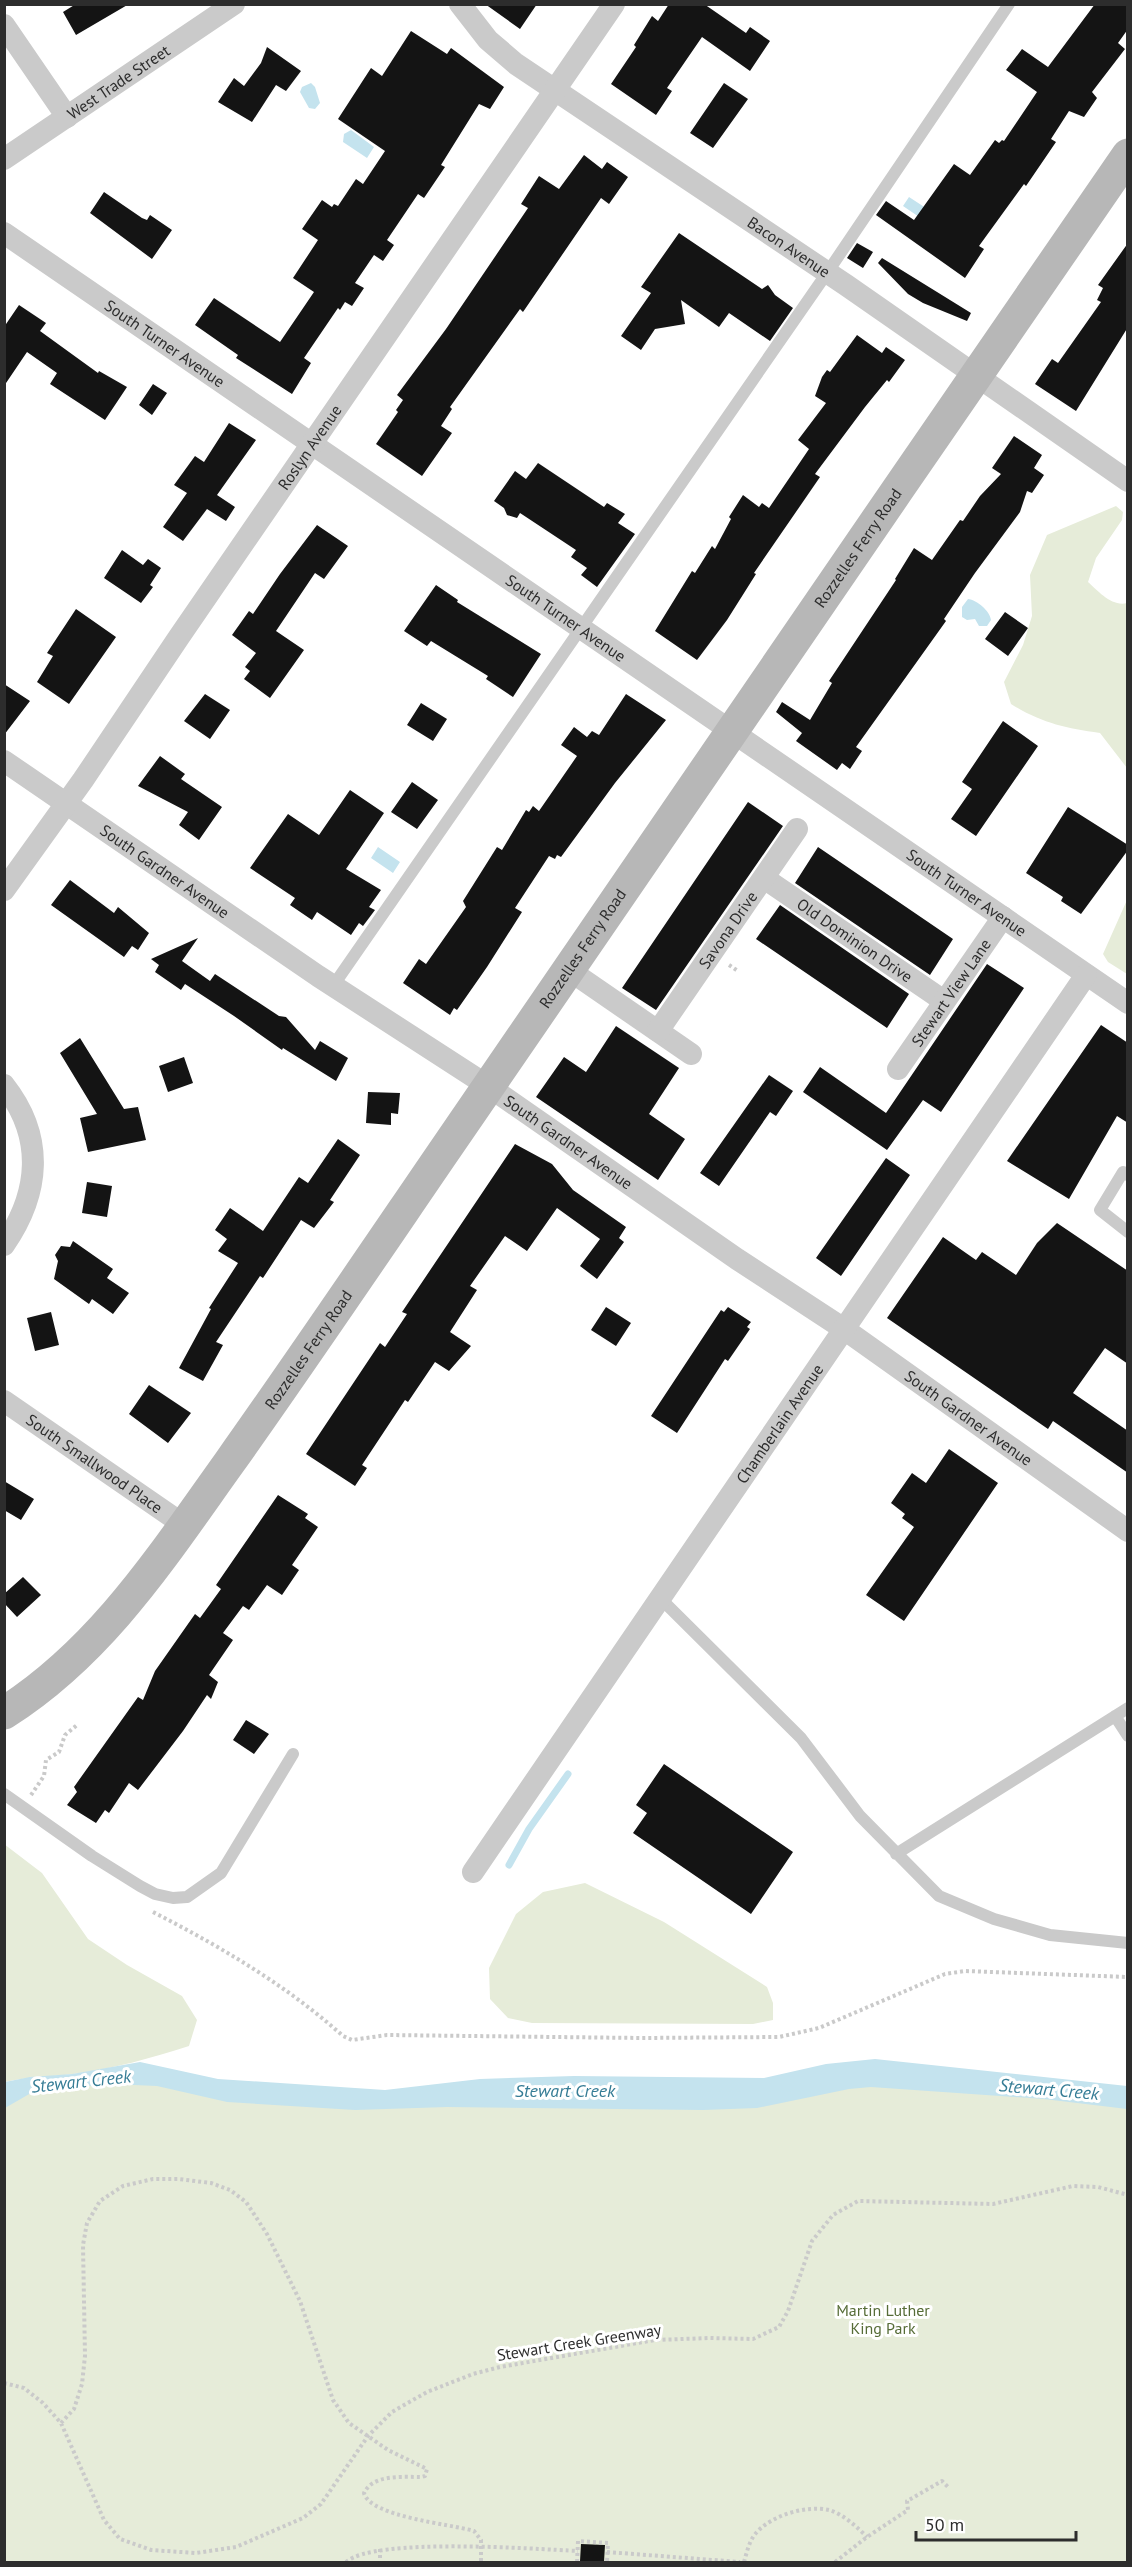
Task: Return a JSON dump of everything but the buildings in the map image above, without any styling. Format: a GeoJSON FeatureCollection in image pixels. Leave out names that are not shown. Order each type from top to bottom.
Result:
{"type":"FeatureCollection","features":[{"type":"Feature","properties":{"kind":"street","name":"West Trade Street"},"geometry":{"type":"LineString","coordinates":[[4,159],[234,4]]}},
{"type":"Feature","properties":{"kind":"street","name":"Bacon Avenue"},"geometry":{"type":"LineString","coordinates":[[460,4],[495,46],[516,64],[827,273],[1128,481]]}},
{"type":"Feature","properties":{"kind":"street","name":"Roslyn Avenue"},"geometry":{"type":"LineString","coordinates":[[4,890],[312,446],[614,4]]}},
{"type":"Feature","properties":{"kind":"street"},"geometry":{"type":"LineString","coordinates":[[4,25],[67,117]]}},
{"type":"Feature","properties":{"kind":"street","name":"Rozzelles Ferry Road"},"geometry":{"type":"LineString","coordinates":[[4,1713],[26,1699],[70,1664],[99,1635],[141,1586],[308,1351],[1128,155]]}},
{"type":"Feature","properties":{"kind":"street","name":"South Turner Avenue"},"geometry":{"type":"LineString","coordinates":[[4,233],[1128,1003]]}},
{"type":"Feature","properties":{"kind":"street","name":"South Gardner Avenue"},"geometry":{"type":"LineString","coordinates":[[4,761],[333,986],[488,1086],[728,1252],[844,1329],[1128,1531]]}},
{"type":"Feature","properties":{"kind":"street","name":"Savona Drive"},"geometry":{"type":"LineString","coordinates":[[658,1031],[797,829]]}},
{"type":"Feature","properties":{"kind":"street","name":"Old Dominion Drive"},"geometry":{"type":"LineString","coordinates":[[764,878],[944,1001]]}},
{"type":"Feature","properties":{"kind":"street","name":"Stewart View Lane"},"geometry":{"type":"LineString","coordinates":[[898,1069],[1003,917]]}},
{"type":"Feature","properties":{"kind":"street"},"geometry":{"type":"LineString","coordinates":[[569,970],[691,1054]]}},
{"type":"Feature","properties":{"kind":"street","name":"Chamberlain Avenue"},"geometry":{"type":"LineString","coordinates":[[473,1872],[1086,975]]}},
{"type":"Feature","properties":{"kind":"street"},"geometry":{"type":"LineString","coordinates":[[4,1085],[21,1112],[30,1138],[34,1166],[31,1193],[22,1217],[4,1245]]}},
{"type":"Feature","properties":{"kind":"street","name":"South Smallwood Place"},"geometry":{"type":"LineString","coordinates":[[4,1401],[184,1525]]}},
{"type":"Feature","properties":{"kind":"lane"},"geometry":{"type":"LineString","coordinates":[[333,986],[827,273],[1009,4]]}},
{"type":"Feature","properties":{"kind":"lane"},"geometry":{"type":"LineString","coordinates":[[1128,1175],[1123,1172],[1100,1210],[1128,1232]]}},
{"type":"Feature","properties":{"kind":"lane"},"geometry":{"type":"LineString","coordinates":[[660,1598],[801,1738],[860,1816],[939,1896],[994,1919],[1050,1935],[1128,1943]]}},
{"type":"Feature","properties":{"kind":"lane"},"geometry":{"type":"LineString","coordinates":[[896,1854],[1128,1708]]}},
{"type":"Feature","properties":{"kind":"lane"},"geometry":{"type":"LineString","coordinates":[[1115,1716],[1128,1736]]}},
{"type":"Feature","properties":{"kind":"lane"},"geometry":{"type":"LineString","coordinates":[[4,1794],[92,1856],[155,1894],[173,1898],[187,1897],[221,1873],[293,1755]]}},
{"type":"Feature","properties":{"kind":"path"},"geometry":{"type":"LineString","coordinates":[[22,1808],[44,1776],[46,1760],[59,1752],[62,1739],[77,1725]]}},
{"type":"Feature","properties":{"kind":"path"},"geometry":{"type":"LineString","coordinates":[[150,1910],[211,1941],[296,1996],[343,2036],[352,2040],[387,2035],[779,2037],[819,2028],[945,1974],[965,1971],[1128,1977]]}},
{"type":"Feature","properties":{"kind":"path"},"geometry":{"type":"LineString","coordinates":[[61,2423],[74,2409],[82,2384],[85,2356],[83,2245],[87,2223],[100,2201],[123,2187],[153,2179],[211,2183],[230,2190],[246,2202],[267,2234],[300,2301],[333,2400],[349,2423],[388,2450],[423,2466],[427,2473],[421,2477],[381,2479],[371,2483],[364,2493],[369,2503],[408,2517],[474,2531],[482,2540],[481,2562]]}},
{"type":"Feature","properties":{"kind":"path","name":"Stewart Creek Greenway"},"geometry":{"type":"LineString","coordinates":[[4,2383],[24,2388],[43,2403],[61,2423],[104,2520],[120,2540],[151,2550],[196,2553],[236,2547],[303,2518],[321,2504],[368,2436],[392,2412],[427,2392],[473,2374],[655,2340],[753,2339],[779,2327],[788,2312],[812,2241],[833,2215],[858,2201],[993,2204],[1073,2186],[1098,2187],[1128,2195]]}},
{"type":"Feature","properties":{"kind":"path"},"geometry":{"type":"LineString","coordinates":[[835,2562],[908,2510],[907,2500],[942,2481],[948,2487]]}},
{"type":"Feature","properties":{"kind":"path"},"geometry":{"type":"LineString","coordinates":[[607,2552],[742,2562],[755,2534],[767,2523],[815,2509],[831,2511],[858,2528],[867,2537]]}},
{"type":"Feature","properties":{"kind":"path"},"geometry":{"type":"LineString","coordinates":[[577,2562],[578,2541],[608,2543],[607,2562]]}},
{"type":"Feature","properties":{"kind":"path"},"geometry":{"type":"LineString","coordinates":[[349,2562],[361,2553],[380,2549],[482,2547],[578,2551]]}},
{"type":"Feature","properties":{"kind":"path"},"geometry":{"type":"LineString","coordinates":[[380,2549],[380,2562]]}},
{"type":"Feature","properties":{"kind":"green space"},"geometry":{"type":"Polygon","coordinates":[[[1116,506],[1123,512],[1122,520],[1096,558],[1088,582],[1101,594],[1116,603],[1127,603],[1127,768],[1100,733],[1054,724],[1011,704],[1004,682],[1023,645],[1032,616],[1030,575],[1047,535],[1116,506]]]}},
{"type":"Feature","properties":{"kind":"green space"},"geometry":{"type":"Polygon","coordinates":[[[1127,900],[1128,974],[1108,962],[1103,954],[1127,900]]]}},
{"type":"Feature","properties":{"kind":"green space"},"geometry":{"type":"Polygon","coordinates":[[[4,1844],[42,1873],[88,1939],[127,1965],[182,1996],[197,2020],[189,2046],[103,2069],[5,2082],[4,1844]]]}},
{"type":"Feature","properties":{"kind":"green space"},"geometry":{"type":"Polygon","coordinates":[[[585,1883],[664,1922],[767,1987],[773,2003],[773,2020],[753,2024],[532,2023],[508,2018],[490,1999],[489,1968],[516,1914],[543,1892],[585,1883]]]}},
{"type":"Feature","properties":{"kind":"green space","name":"Martin Luther King Park"},"geometry":{"type":"Polygon","coordinates":[[[865,2075],[1127,2097],[1127,2562],[5,2562],[4,2096],[72,2080],[342,2097],[865,2075]]]}},
{"type":"Feature","properties":{"kind":"water"},"geometry":{"type":"Polygon","coordinates":[[[311,83],[315,87],[320,103],[315,109],[309,108],[300,92],[302,87],[311,83]]]}},
{"type":"Feature","properties":{"kind":"water"},"geometry":{"type":"Polygon","coordinates":[[[351,130],[374,147],[367,158],[343,142],[344,134],[351,130]]]}},
{"type":"Feature","properties":{"kind":"water"},"geometry":{"type":"Polygon","coordinates":[[[909,197],[932,212],[925,221],[903,206],[909,197]]]}},
{"type":"Feature","properties":{"kind":"water"},"geometry":{"type":"Polygon","coordinates":[[[968,599],[986,610],[991,620],[987,626],[979,626],[975,619],[967,620],[962,617],[962,607],[968,599]]]}},
{"type":"Feature","properties":{"kind":"water"},"geometry":{"type":"Polygon","coordinates":[[[378,847],[400,862],[393,873],[371,858],[378,847]]]}},
{"type":"Feature","properties":{"kind":"water","name":"Stewart Creek"},"geometry":{"type":"Polygon","coordinates":[[[875,2059],[1127,2086],[1127,2109],[1044,2099],[871,2087],[849,2089],[757,2108],[703,2110],[447,2107],[355,2110],[227,2102],[157,2086],[134,2085],[80,2086],[31,2093],[5,2108],[5,2082],[30,2077],[72,2074],[140,2062],[218,2079],[385,2090],[480,2079],[574,2076],[764,2078],[826,2064],[875,2059]]]}},
{"type":"Feature","properties":{"kind":"waterway"},"geometry":{"type":"LineString","coordinates":[[509,1865],[529,1829],[568,1774]]}}]}
